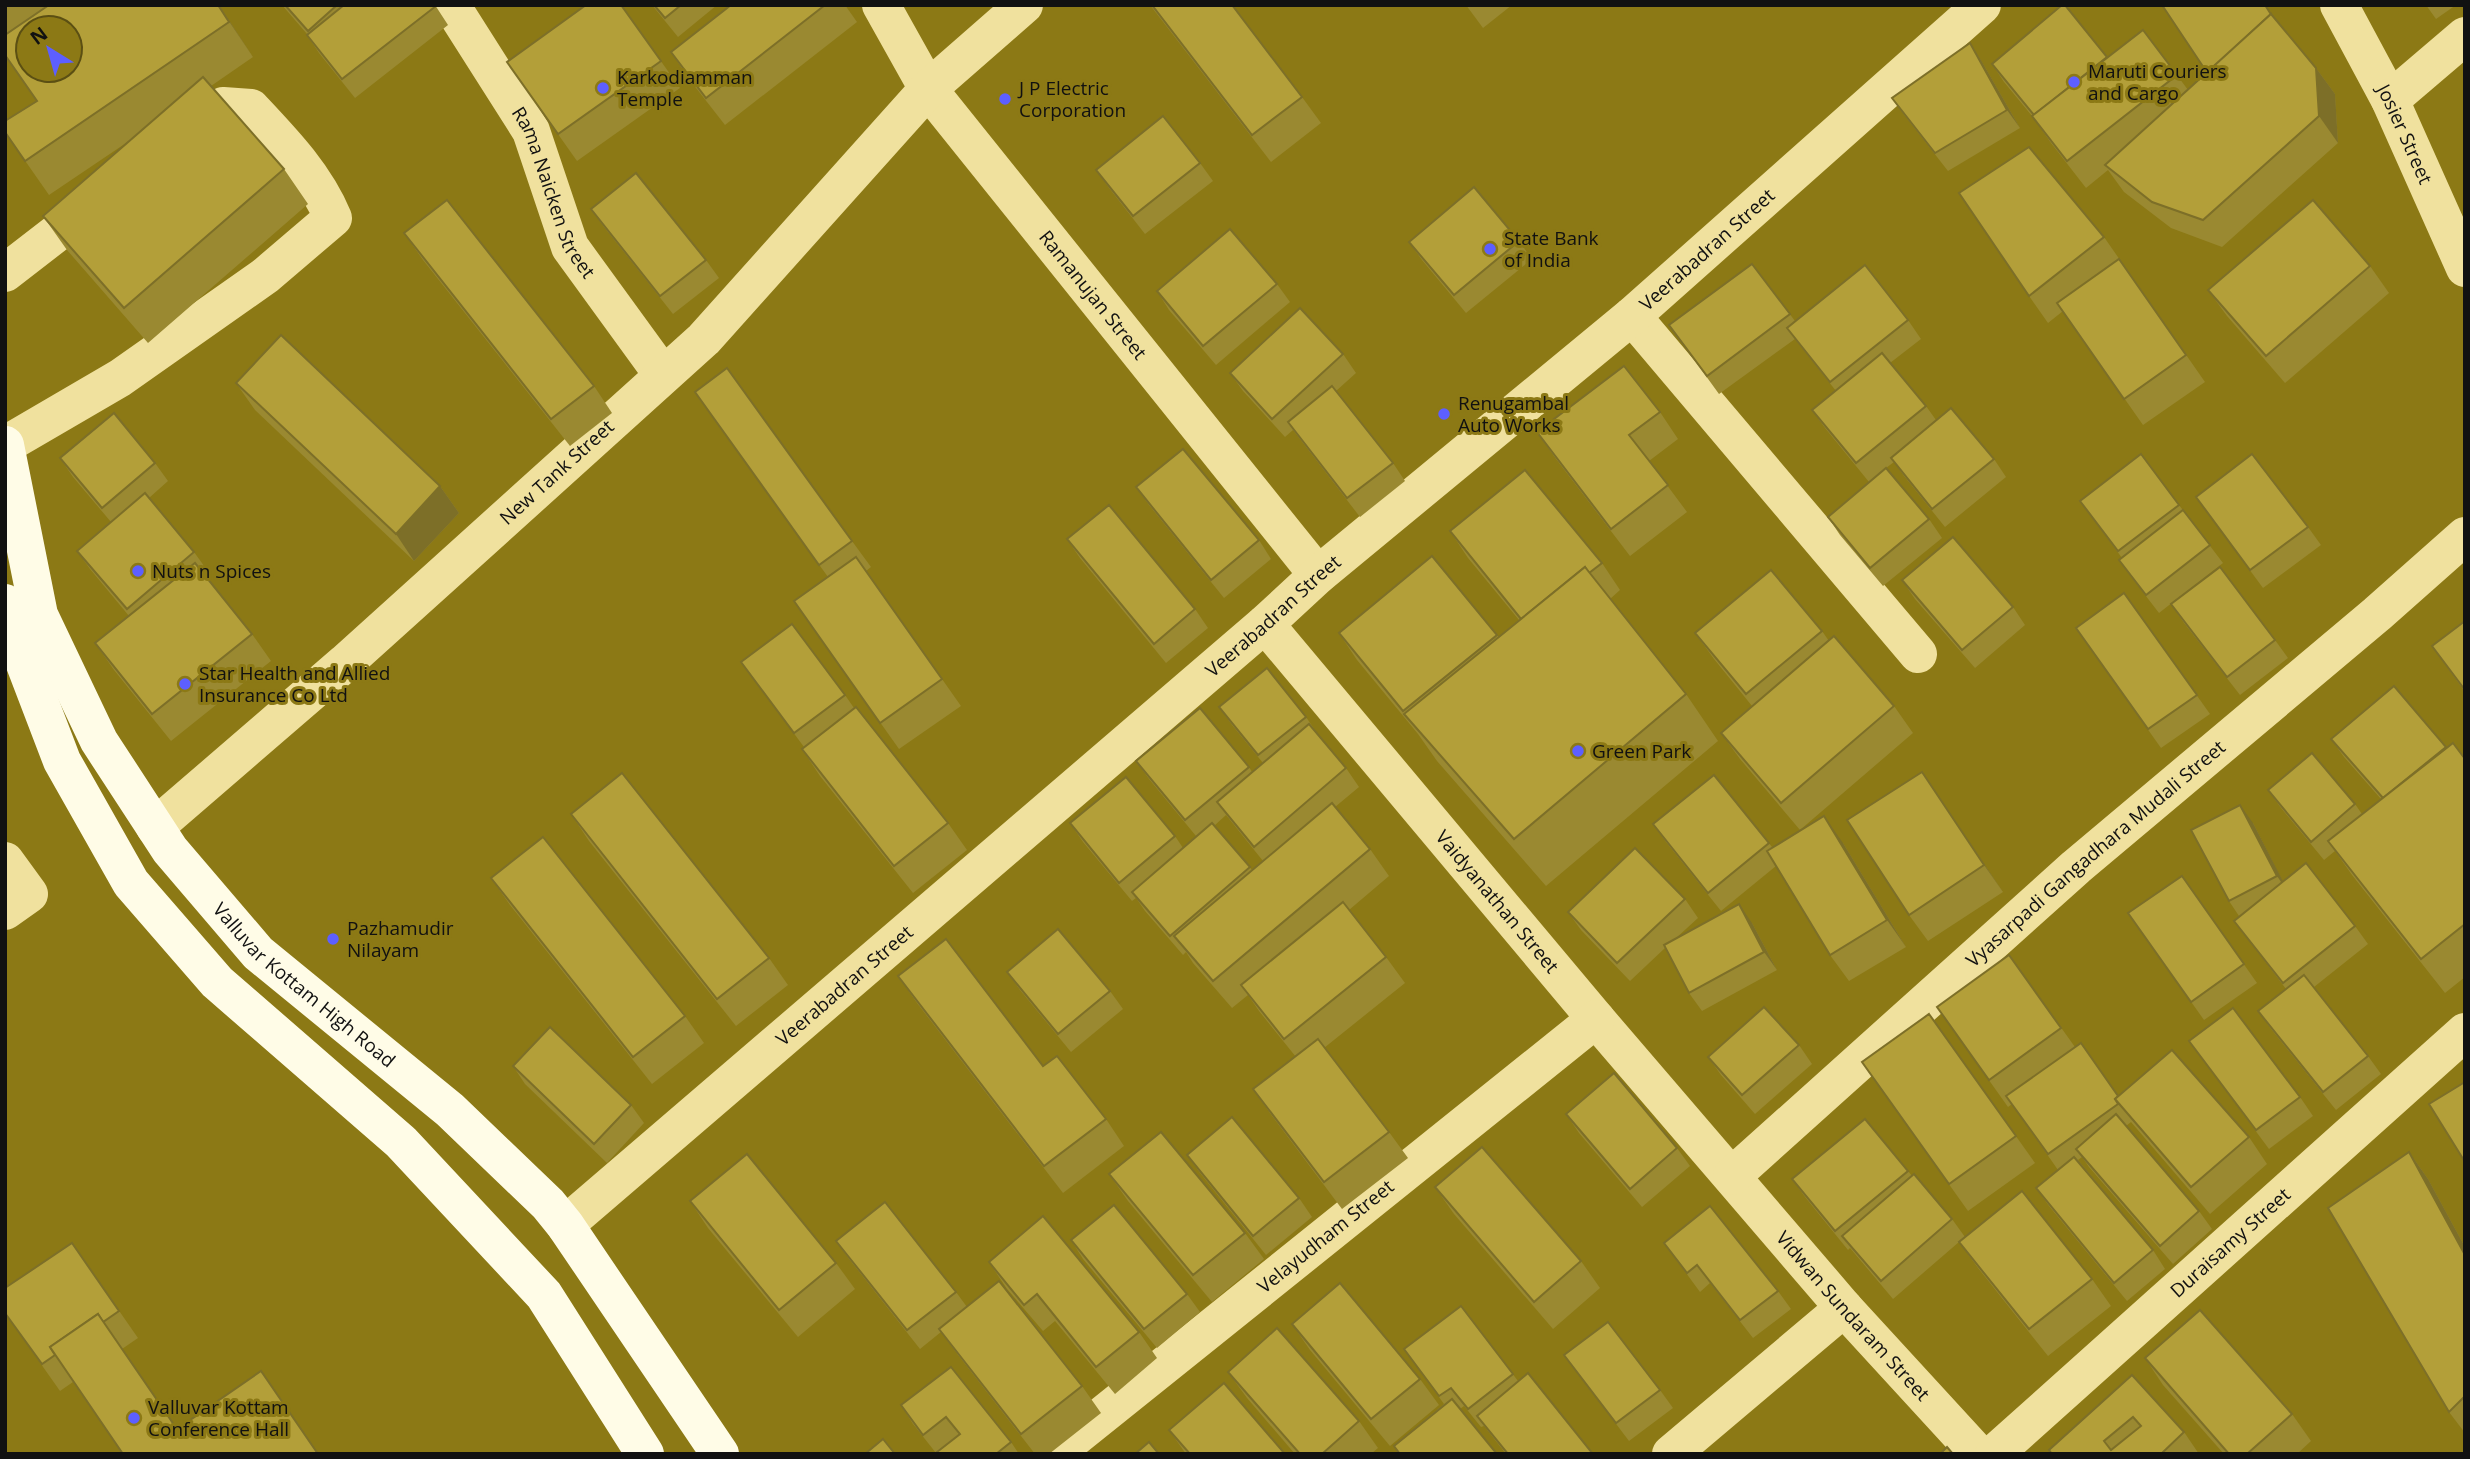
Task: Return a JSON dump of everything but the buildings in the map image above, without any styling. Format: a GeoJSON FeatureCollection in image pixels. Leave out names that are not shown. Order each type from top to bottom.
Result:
{"type":"FeatureCollection","features":[{"type":"Feature","properties":{"kind":"main road","name":"Valluvar Kottam High Road"},"geometry":{"type":"LineString","coordinates":[[5,445],[39,615],[99,741],[170,850],[258,953],[450,1110],[548,1204],[720,1454]]}},
{"type":"Feature","properties":{"kind":"main road"},"geometry":{"type":"LineString","coordinates":[[5,603],[10,625],[62,761],[131,883],[217,982],[401,1142],[544,1295],[645,1454]]}},
{"type":"Feature","properties":{"kind":"street","name":"Rama Naicken Street"},"geometry":{"type":"LineString","coordinates":[[451,5],[531,131],[570,247],[663,374]]}},
{"type":"Feature","properties":{"kind":"street","name":"Ramanujan Street"},"geometry":{"type":"LineString","coordinates":[[881,5],[928,89],[1318,575]]}},
{"type":"Feature","properties":{"kind":"street","name":"New Tank Street"},"geometry":{"type":"LineString","coordinates":[[155,827],[345,663],[704,339],[928,89],[1024,5]]}},
{"type":"Feature","properties":{"kind":"street","name":"Veerabadran Street"},"geometry":{"type":"LineString","coordinates":[[565,1226],[1265,624],[1318,575],[1632,316],[1982,5]]}},
{"type":"Feature","properties":{"kind":"street","name":"Josier Street"},"geometry":{"type":"LineString","coordinates":[[2339,5],[2390,100],[2465,268]]}},
{"type":"Feature","properties":{"kind":"street"},"geometry":{"type":"LineString","coordinates":[[2390,100],[2465,36]]}},
{"type":"Feature","properties":{"kind":"street"},"geometry":{"type":"LineString","coordinates":[[5,445],[120,378],[265,276],[333,218],[323,194],[290,149],[251,108],[223,106],[163,151]]}},
{"type":"Feature","properties":{"kind":"street"},"geometry":{"type":"LineString","coordinates":[[5,273],[121,183]]}},
{"type":"Feature","properties":{"kind":"street"},"geometry":{"type":"LineString","coordinates":[[1632,316],[1918,654]]}},
{"type":"Feature","properties":{"kind":"street","name":"Vyasarpadi Gangadhara Mudali Street"},"geometry":{"type":"LineString","coordinates":[[1732,1176],[2076,867],[2465,536]]}},
{"type":"Feature","properties":{"kind":"street","name":"Vaidyanathan Street"},"geometry":{"type":"LineString","coordinates":[[1265,624],[1596,1019],[1732,1176]]}},
{"type":"Feature","properties":{"kind":"street"},"geometry":{"type":"LineString","coordinates":[[5,861],[29,894],[5,911]]}},
{"type":"Feature","properties":{"kind":"street","name":"Velayudham Street"},"geometry":{"type":"LineString","coordinates":[[1054,1454],[1596,1019]]}},
{"type":"Feature","properties":{"kind":"street","name":"Duraisamy Street"},"geometry":{"type":"LineString","coordinates":[[1994,1454],[2465,1032]]}},
{"type":"Feature","properties":{"kind":"street","name":"Vidwan Sundaram Street"},"geometry":{"type":"LineString","coordinates":[[1732,1176],[1844,1308],[1978,1454]]}},
{"type":"Feature","properties":{"kind":"street"},"geometry":{"type":"LineString","coordinates":[[1673,1453],[1844,1308]]}},
{"type":"Feature","properties":{"kind":"place","name":"Maruti Couriers and Cargo"},"geometry":{"type":"Point","coordinates":[2074,82]}},
{"type":"Feature","properties":{"kind":"place","name":"Karkodiamman Temple"},"geometry":{"type":"Point","coordinates":[603,88]}},
{"type":"Feature","properties":{"kind":"place","name":"J P Electric Corporation"},"geometry":{"type":"Point","coordinates":[1005,99]}},
{"type":"Feature","properties":{"kind":"place","name":"State Bank of India"},"geometry":{"type":"Point","coordinates":[1490,249]}},
{"type":"Feature","properties":{"kind":"place","name":"Renugambal Auto Works"},"geometry":{"type":"Point","coordinates":[1444,414]}},
{"type":"Feature","properties":{"kind":"place","name":"Nuts n Spices"},"geometry":{"type":"Point","coordinates":[138,571]}},
{"type":"Feature","properties":{"kind":"place","name":"Star Health and Allied Insurance Co Ltd"},"geometry":{"type":"Point","coordinates":[185,684]}},
{"type":"Feature","properties":{"kind":"place","name":"Green Park"},"geometry":{"type":"Point","coordinates":[1578,751]}},
{"type":"Feature","properties":{"kind":"place","name":"Pazhamudir Nilayam"},"geometry":{"type":"Point","coordinates":[333,939]}},
{"type":"Feature","properties":{"kind":"place","name":"Valluvar Kottam Conference Hall"},"geometry":{"type":"Point","coordinates":[134,1418]}}]}
